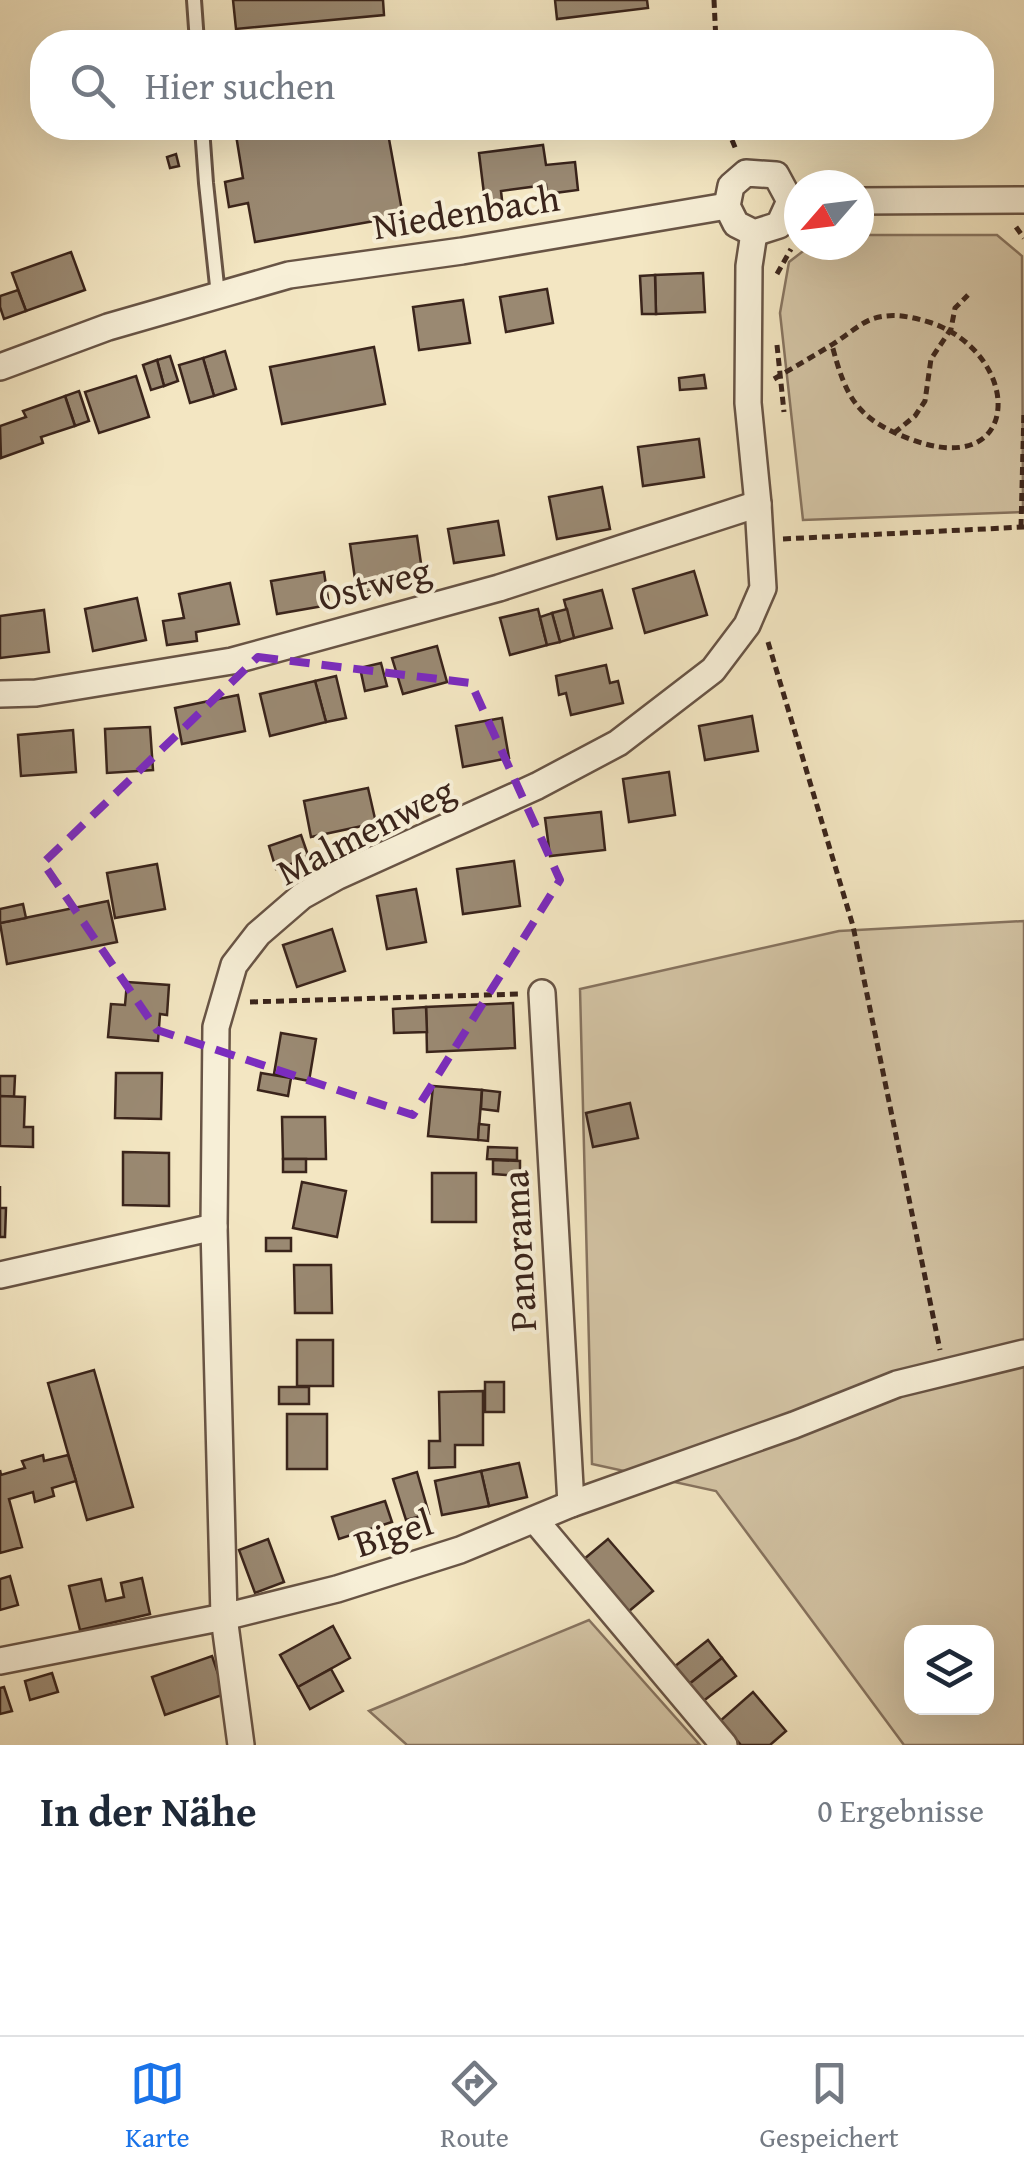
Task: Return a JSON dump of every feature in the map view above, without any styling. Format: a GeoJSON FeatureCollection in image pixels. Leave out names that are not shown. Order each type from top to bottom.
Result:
{"type":"FeatureCollection","features":[{"type":"Feature","properties":{"kind":"street"},"geometry":{"type":"LineString","coordinates":[[784,187],[776,175],[746,172],[731,186],[727,206],[736,224],[754,233],[780,225],[784,218]]}},
{"type":"Feature","properties":{"kind":"street"},"geometry":{"type":"LineString","coordinates":[[874,201],[1024,200]]}},
{"type":"Feature","properties":{"kind":"street","name":"Niedenbach"},"geometry":{"type":"LineString","coordinates":[[0,367],[108,327],[288,276],[727,206]]}},
{"type":"Feature","properties":{"kind":"street","name":"Malmenweg"},"geometry":{"type":"LineString","coordinates":[[241,1745],[224,1617],[214,1227],[216,1027],[234,965],[258,934],[302,896],[537,786],[618,742],[713,670],[747,625],[763,588],[748,403],[749,266],[754,233]]}},
{"type":"Feature","properties":{"kind":"street","name":"Ostweg"},"geometry":{"type":"LineString","coordinates":[[0,694],[36,693],[232,661],[499,588],[758,504]]}},
{"type":"Feature","properties":{"kind":"street","name":"Panorama"},"geometry":{"type":"LineString","coordinates":[[542,993],[571,1504]]}},
{"type":"Feature","properties":{"kind":"street"},"geometry":{"type":"LineString","coordinates":[[0,1274],[214,1227]]}},
{"type":"Feature","properties":{"kind":"street","name":"Bigel"},"geometry":{"type":"LineString","coordinates":[[0,1661],[224,1617],[337,1590],[460,1550],[571,1504],[897,1384],[1024,1353]]}},
{"type":"Feature","properties":{"kind":"street"},"geometry":{"type":"LineString","coordinates":[[534,1520],[724,1745]]}},
{"type":"Feature","properties":{"kind":"lane"},"geometry":{"type":"LineString","coordinates":[[194,0],[196,30]]}},
{"type":"Feature","properties":{"kind":"lane"},"geometry":{"type":"LineString","coordinates":[[203,140],[218,295]]}},
{"type":"Feature","properties":{"kind":"path"},"geometry":{"type":"LineString","coordinates":[[714,0],[715,30]]}},
{"type":"Feature","properties":{"kind":"path"},"geometry":{"type":"LineString","coordinates":[[776,284],[784,260]]}},
{"type":"Feature","properties":{"kind":"path"},"geometry":{"type":"LineString","coordinates":[[894,433],[916,416],[925,401],[931,359],[950,329],[954,308],[968,294]]}},
{"type":"Feature","properties":{"kind":"path"},"geometry":{"type":"LineString","coordinates":[[748,403],[780,375],[872,319],[904,314],[950,329],[978,344],[991,358]]}},
{"type":"Feature","properties":{"kind":"path"},"geometry":{"type":"LineString","coordinates":[[777,344],[784,412]]}},
{"type":"Feature","properties":{"kind":"path"},"geometry":{"type":"LineString","coordinates":[[832,345],[841,378],[862,414],[882,428],[932,447],[960,447],[988,440],[1005,421]]}},
{"type":"Feature","properties":{"kind":"path"},"geometry":{"type":"LineString","coordinates":[[760,540],[1023,527],[1024,410]]}},
{"type":"Feature","properties":{"kind":"path"},"geometry":{"type":"LineString","coordinates":[[756,603],[853,926],[944,1372]]}},
{"type":"Feature","properties":{"kind":"path"},"geometry":{"type":"LineString","coordinates":[[222,1003],[542,993]]}},
{"type":"Feature","properties":{"kind":"highlighted area"},"geometry":{"type":"Polygon","coordinates":[[[258,657],[471,683],[560,880],[413,1115],[157,1030],[43,863],[258,657]]]}},
{"type":"Feature","properties":{"kind":"shaded area"},"geometry":{"type":"Polygon","coordinates":[[[874,235],[997,235],[1022,256],[1023,512],[803,520],[780,313],[789,262],[874,260],[874,235]]]}},
{"type":"Feature","properties":{"kind":"shaded area"},"geometry":{"type":"Polygon","coordinates":[[[1024,921],[1024,1745],[904,1745],[716,1491],[592,1464],[580,989],[839,931],[1024,921]]]}},
{"type":"Feature","properties":{"kind":"shaded area"},"geometry":{"type":"Polygon","coordinates":[[[589,1620],[700,1745],[407,1745],[369,1711],[589,1620]]]}},
{"type":"Feature","properties":{"kind":"building"},"geometry":{"type":"Polygon","coordinates":[[[233,0],[383,0],[384,15],[236,29],[233,0]]]}},
{"type":"Feature","properties":{"kind":"building"},"geometry":{"type":"Polygon","coordinates":[[[555,0],[647,0],[648,8],[557,19],[555,0]]]}},
{"type":"Feature","properties":{"kind":"building"},"geometry":{"type":"Polygon","coordinates":[[[237,140],[389,140],[403,216],[255,242],[248,203],[229,207],[225,182],[243,178],[237,140]]]}},
{"type":"Feature","properties":{"kind":"building"},"geometry":{"type":"Polygon","coordinates":[[[543,145],[546,165],[575,162],[578,190],[547,194],[546,185],[501,191],[502,200],[485,202],[479,153],[543,145]]]}},
{"type":"Feature","properties":{"kind":"building"},"geometry":{"type":"Polygon","coordinates":[[[176,154],[179,166],[170,168],[167,157],[176,154]]]}},
{"type":"Feature","properties":{"kind":"building"},"geometry":{"type":"Polygon","coordinates":[[[71,252],[85,290],[26,311],[12,273],[71,252]]]}},
{"type":"Feature","properties":{"kind":"building"},"geometry":{"type":"Polygon","coordinates":[[[703,273],[705,312],[656,314],[655,275],[703,273]]]}},
{"type":"Feature","properties":{"kind":"building"},"geometry":{"type":"Polygon","coordinates":[[[655,275],[656,314],[642,314],[640,276],[655,275]]]}},
{"type":"Feature","properties":{"kind":"building"},"geometry":{"type":"Polygon","coordinates":[[[547,289],[553,323],[506,332],[500,297],[547,289]]]}},
{"type":"Feature","properties":{"kind":"building"},"geometry":{"type":"Polygon","coordinates":[[[18,290],[26,311],[4,319],[0,296],[18,290]]]}},
{"type":"Feature","properties":{"kind":"building"},"geometry":{"type":"Polygon","coordinates":[[[463,300],[470,343],[419,350],[413,307],[463,300]]]}},
{"type":"Feature","properties":{"kind":"building"},"geometry":{"type":"Polygon","coordinates":[[[374,347],[385,404],[282,424],[270,367],[374,347]]]}},
{"type":"Feature","properties":{"kind":"building"},"geometry":{"type":"Polygon","coordinates":[[[225,351],[236,389],[214,396],[203,358],[225,351]]]}},
{"type":"Feature","properties":{"kind":"building"},"geometry":{"type":"Polygon","coordinates":[[[170,356],[178,381],[164,386],[157,360],[170,356]]]}},
{"type":"Feature","properties":{"kind":"building"},"geometry":{"type":"Polygon","coordinates":[[[203,358],[214,396],[190,403],[179,365],[203,358]]]}},
{"type":"Feature","properties":{"kind":"building"},"geometry":{"type":"Polygon","coordinates":[[[157,360],[164,386],[151,390],[143,365],[157,360]]]}},
{"type":"Feature","properties":{"kind":"building"},"geometry":{"type":"Polygon","coordinates":[[[704,375],[706,388],[680,390],[679,378],[704,375]]]}},
{"type":"Feature","properties":{"kind":"building"},"geometry":{"type":"Polygon","coordinates":[[[136,376],[149,417],[99,433],[85,392],[136,376]]]}},
{"type":"Feature","properties":{"kind":"building"},"geometry":{"type":"Polygon","coordinates":[[[79,391],[89,421],[75,426],[65,396],[79,391]]]}},
{"type":"Feature","properties":{"kind":"building"},"geometry":{"type":"Polygon","coordinates":[[[65,396],[75,426],[41,437],[43,443],[1,458],[0,426],[26,417],[23,411],[65,396]]]}},
{"type":"Feature","properties":{"kind":"building"},"geometry":{"type":"Polygon","coordinates":[[[699,439],[704,477],[643,486],[638,447],[699,439]]]}},
{"type":"Feature","properties":{"kind":"building"},"geometry":{"type":"Polygon","coordinates":[[[602,487],[610,529],[557,539],[549,497],[602,487]]]}},
{"type":"Feature","properties":{"kind":"building"},"geometry":{"type":"Polygon","coordinates":[[[498,521],[504,555],[454,563],[448,529],[498,521]]]}},
{"type":"Feature","properties":{"kind":"building"},"geometry":{"type":"Polygon","coordinates":[[[417,536],[424,584],[357,593],[350,544],[417,536]]]}},
{"type":"Feature","properties":{"kind":"building"},"geometry":{"type":"Polygon","coordinates":[[[694,571],[707,615],[645,633],[633,589],[694,571]]]}},
{"type":"Feature","properties":{"kind":"building"},"geometry":{"type":"Polygon","coordinates":[[[324,572],[329,605],[277,614],[271,581],[324,572]]]}},
{"type":"Feature","properties":{"kind":"building"},"geometry":{"type":"Polygon","coordinates":[[[230,583],[239,624],[196,632],[197,641],[167,645],[163,621],[184,618],[179,594],[230,583]]]}},
{"type":"Feature","properties":{"kind":"building"},"geometry":{"type":"Polygon","coordinates":[[[602,590],[612,628],[574,638],[564,600],[602,590]]]}},
{"type":"Feature","properties":{"kind":"building"},"geometry":{"type":"Polygon","coordinates":[[[137,598],[146,640],[93,651],[85,609],[137,598]]]}},
{"type":"Feature","properties":{"kind":"building"},"geometry":{"type":"Polygon","coordinates":[[[538,609],[547,645],[510,655],[500,618],[538,609]]]}},
{"type":"Feature","properties":{"kind":"building"},"geometry":{"type":"Polygon","coordinates":[[[567,609],[574,638],[560,642],[552,613],[567,609]]]}},
{"type":"Feature","properties":{"kind":"building"},"geometry":{"type":"Polygon","coordinates":[[[44,610],[49,652],[0,658],[0,616],[44,610]]]}},
{"type":"Feature","properties":{"kind":"building"},"geometry":{"type":"Polygon","coordinates":[[[552,613],[560,642],[547,645],[540,617],[552,613]]]}},
{"type":"Feature","properties":{"kind":"building"},"geometry":{"type":"Polygon","coordinates":[[[437,646],[447,682],[403,694],[392,658],[437,646]]]}},
{"type":"Feature","properties":{"kind":"building"},"geometry":{"type":"Polygon","coordinates":[[[381,663],[387,686],[365,691],[360,668],[381,663]]]}},
{"type":"Feature","properties":{"kind":"building"},"geometry":{"type":"Polygon","coordinates":[[[606,665],[610,683],[618,681],[623,703],[571,715],[566,693],[559,695],[556,676],[606,665]]]}},
{"type":"Feature","properties":{"kind":"building"},"geometry":{"type":"Polygon","coordinates":[[[336,676],[346,718],[326,722],[315,681],[336,676]]]}},
{"type":"Feature","properties":{"kind":"building"},"geometry":{"type":"Polygon","coordinates":[[[315,681],[326,722],[270,736],[260,694],[315,681]]]}},
{"type":"Feature","properties":{"kind":"building"},"geometry":{"type":"Polygon","coordinates":[[[238,695],[245,731],[182,744],[175,708],[238,695]]]}},
{"type":"Feature","properties":{"kind":"building"},"geometry":{"type":"Polygon","coordinates":[[[752,716],[758,751],[705,760],[699,726],[752,716]]]}},
{"type":"Feature","properties":{"kind":"building"},"geometry":{"type":"Polygon","coordinates":[[[502,718],[509,758],[463,767],[456,726],[502,718]]]}},
{"type":"Feature","properties":{"kind":"building"},"geometry":{"type":"Polygon","coordinates":[[[150,727],[153,770],[107,773],[105,729],[150,727]]]}},
{"type":"Feature","properties":{"kind":"building"},"geometry":{"type":"Polygon","coordinates":[[[73,730],[76,772],[21,776],[18,735],[73,730]]]}},
{"type":"Feature","properties":{"kind":"building"},"geometry":{"type":"Polygon","coordinates":[[[669,772],[675,815],[629,822],[623,779],[669,772]]]}},
{"type":"Feature","properties":{"kind":"building"},"geometry":{"type":"Polygon","coordinates":[[[368,788],[376,823],[311,837],[304,801],[368,788]]]}},
{"type":"Feature","properties":{"kind":"building"},"geometry":{"type":"Polygon","coordinates":[[[601,812],[605,850],[550,856],[545,818],[601,812]]]}},
{"type":"Feature","properties":{"kind":"building"},"geometry":{"type":"Polygon","coordinates":[[[301,835],[309,858],[276,869],[269,846],[301,835]]]}},
{"type":"Feature","properties":{"kind":"building"},"geometry":{"type":"Polygon","coordinates":[[[514,861],[520,906],[463,914],[457,869],[514,861]]]}},
{"type":"Feature","properties":{"kind":"building"},"geometry":{"type":"Polygon","coordinates":[[[157,864],[165,909],[115,918],[107,873],[157,864]]]}},
{"type":"Feature","properties":{"kind":"building"},"geometry":{"type":"Polygon","coordinates":[[[416,889],[426,942],[387,949],[377,896],[416,889]]]}},
{"type":"Feature","properties":{"kind":"building"},"geometry":{"type":"Polygon","coordinates":[[[108,901],[117,942],[7,964],[0,923],[108,901]]]}},
{"type":"Feature","properties":{"kind":"building"},"geometry":{"type":"Polygon","coordinates":[[[23,904],[26,918],[0,923],[0,909],[23,904]]]}},
{"type":"Feature","properties":{"kind":"building"},"geometry":{"type":"Polygon","coordinates":[[[332,929],[345,971],[297,987],[283,945],[332,929]]]}},
{"type":"Feature","properties":{"kind":"building"},"geometry":{"type":"Polygon","coordinates":[[[127,982],[169,985],[167,1015],[160,1014],[158,1041],[108,1037],[111,1004],[125,1005],[127,982]]]}},
{"type":"Feature","properties":{"kind":"building"},"geometry":{"type":"Polygon","coordinates":[[[513,1003],[515,1048],[427,1052],[426,1007],[513,1003]]]}},
{"type":"Feature","properties":{"kind":"building"},"geometry":{"type":"Polygon","coordinates":[[[426,1007],[427,1032],[394,1033],[393,1009],[426,1007]]]}},
{"type":"Feature","properties":{"kind":"building"},"geometry":{"type":"Polygon","coordinates":[[[281,1033],[316,1039],[309,1081],[274,1074],[281,1033]]]}},
{"type":"Feature","properties":{"kind":"building"},"geometry":{"type":"Polygon","coordinates":[[[116,1073],[162,1073],[161,1119],[115,1118],[116,1073]]]}},
{"type":"Feature","properties":{"kind":"building"},"geometry":{"type":"Polygon","coordinates":[[[261,1073],[291,1078],[288,1096],[258,1090],[261,1073]]]}},
{"type":"Feature","properties":{"kind":"building"},"geometry":{"type":"Polygon","coordinates":[[[0,1076],[15,1076],[14,1097],[0,1096],[0,1076]]]}},
{"type":"Feature","properties":{"kind":"building"},"geometry":{"type":"Polygon","coordinates":[[[433,1086],[482,1090],[478,1140],[428,1136],[433,1086]]]}},
{"type":"Feature","properties":{"kind":"building"},"geometry":{"type":"Polygon","coordinates":[[[482,1090],[500,1092],[498,1111],[481,1109],[482,1090]]]}},
{"type":"Feature","properties":{"kind":"building"},"geometry":{"type":"Polygon","coordinates":[[[0,1096],[25,1097],[24,1127],[33,1127],[33,1147],[0,1146],[0,1096]]]}},
{"type":"Feature","properties":{"kind":"building"},"geometry":{"type":"Polygon","coordinates":[[[630,1103],[638,1138],[593,1147],[586,1113],[630,1103]]]}},
{"type":"Feature","properties":{"kind":"building"},"geometry":{"type":"Polygon","coordinates":[[[282,1117],[325,1117],[326,1159],[283,1159],[282,1117]]]}},
{"type":"Feature","properties":{"kind":"building"},"geometry":{"type":"Polygon","coordinates":[[[479,1124],[489,1125],[488,1141],[478,1140],[479,1124]]]}},
{"type":"Feature","properties":{"kind":"building"},"geometry":{"type":"Polygon","coordinates":[[[488,1147],[517,1148],[517,1160],[487,1159],[488,1147]]]}},
{"type":"Feature","properties":{"kind":"building"},"geometry":{"type":"Polygon","coordinates":[[[123,1152],[169,1153],[169,1206],[123,1205],[123,1152]]]}},
{"type":"Feature","properties":{"kind":"building"},"geometry":{"type":"Polygon","coordinates":[[[283,1159],[306,1159],[306,1172],[283,1172],[283,1159]]]}},
{"type":"Feature","properties":{"kind":"building"},"geometry":{"type":"Polygon","coordinates":[[[493,1160],[520,1161],[520,1176],[493,1174],[493,1160]]]}},
{"type":"Feature","properties":{"kind":"building"},"geometry":{"type":"Polygon","coordinates":[[[432,1173],[476,1173],[476,1222],[432,1222],[432,1173]]]}},
{"type":"Feature","properties":{"kind":"building"},"geometry":{"type":"Polygon","coordinates":[[[302,1182],[346,1191],[337,1237],[293,1228],[302,1182]]]}},
{"type":"Feature","properties":{"kind":"building"},"geometry":{"type":"Polygon","coordinates":[[[0,1208],[6,1208],[5,1237],[0,1237],[0,1208]]]}},
{"type":"Feature","properties":{"kind":"building"},"geometry":{"type":"Polygon","coordinates":[[[266,1238],[291,1238],[291,1251],[266,1251],[266,1238]]]}},
{"type":"Feature","properties":{"kind":"building"},"geometry":{"type":"Polygon","coordinates":[[[294,1265],[331,1265],[332,1313],[295,1313],[294,1265]]]}},
{"type":"Feature","properties":{"kind":"building"},"geometry":{"type":"Polygon","coordinates":[[[297,1340],[333,1340],[333,1386],[297,1386],[297,1340]]]}},
{"type":"Feature","properties":{"kind":"building"},"geometry":{"type":"Polygon","coordinates":[[[94,1370],[133,1507],[87,1520],[48,1383],[94,1370]]]}},
{"type":"Feature","properties":{"kind":"building"},"geometry":{"type":"Polygon","coordinates":[[[485,1382],[504,1382],[504,1412],[485,1412],[485,1382]]]}},
{"type":"Feature","properties":{"kind":"building"},"geometry":{"type":"Polygon","coordinates":[[[279,1387],[309,1387],[309,1404],[279,1404],[279,1387]]]}},
{"type":"Feature","properties":{"kind":"building"},"geometry":{"type":"Polygon","coordinates":[[[483,1391],[483,1445],[455,1445],[455,1467],[429,1468],[429,1441],[440,1441],[439,1392],[483,1391]]]}},
{"type":"Feature","properties":{"kind":"building"},"geometry":{"type":"Polygon","coordinates":[[[287,1414],[327,1414],[327,1469],[287,1469],[287,1414]]]}},
{"type":"Feature","properties":{"kind":"building"},"geometry":{"type":"Polygon","coordinates":[[[43,1455],[44,1461],[68,1455],[76,1481],[52,1488],[54,1496],[35,1502],[33,1492],[9,1499],[22,1547],[0,1553],[0,1470],[1,1475],[25,1468],[22,1461],[43,1455]]]}},
{"type":"Feature","properties":{"kind":"building"},"geometry":{"type":"Polygon","coordinates":[[[519,1463],[527,1497],[489,1506],[481,1471],[519,1463]]]}},
{"type":"Feature","properties":{"kind":"building"},"geometry":{"type":"Polygon","coordinates":[[[481,1471],[489,1506],[442,1515],[435,1481],[481,1471]]]}},
{"type":"Feature","properties":{"kind":"building"},"geometry":{"type":"Polygon","coordinates":[[[417,1472],[429,1514],[406,1520],[393,1479],[417,1472]]]}},
{"type":"Feature","properties":{"kind":"building"},"geometry":{"type":"Polygon","coordinates":[[[385,1501],[392,1522],[339,1539],[332,1517],[385,1501]]]}},
{"type":"Feature","properties":{"kind":"building"},"geometry":{"type":"Polygon","coordinates":[[[268,1539],[284,1582],[255,1593],[239,1550],[268,1539]]]}},
{"type":"Feature","properties":{"kind":"building"},"geometry":{"type":"Polygon","coordinates":[[[608,1539],[653,1591],[628,1612],[583,1560],[608,1539]]]}},
{"type":"Feature","properties":{"kind":"building"},"geometry":{"type":"Polygon","coordinates":[[[10,1576],[18,1605],[0,1610],[0,1579],[10,1576]]]}},
{"type":"Feature","properties":{"kind":"building"},"geometry":{"type":"Polygon","coordinates":[[[142,1578],[150,1614],[80,1630],[69,1586],[101,1579],[106,1601],[124,1597],[121,1583],[142,1578]]]}},
{"type":"Feature","properties":{"kind":"building"},"geometry":{"type":"Polygon","coordinates":[[[333,1626],[350,1658],[298,1687],[280,1655],[333,1626]]]}},
{"type":"Feature","properties":{"kind":"building"},"geometry":{"type":"Polygon","coordinates":[[[708,1640],[722,1658],[688,1685],[674,1667],[708,1640]]]}},
{"type":"Feature","properties":{"kind":"building"},"geometry":{"type":"Polygon","coordinates":[[[212,1656],[225,1694],[165,1715],[152,1677],[212,1656]]]}},
{"type":"Feature","properties":{"kind":"building"},"geometry":{"type":"Polygon","coordinates":[[[722,1658],[736,1676],[702,1702],[688,1685],[722,1658]]]}},
{"type":"Feature","properties":{"kind":"building"},"geometry":{"type":"Polygon","coordinates":[[[331,1669],[343,1691],[310,1709],[298,1687],[331,1669]]]}},
{"type":"Feature","properties":{"kind":"building"},"geometry":{"type":"Polygon","coordinates":[[[52,1673],[58,1692],[30,1700],[25,1681],[52,1673]]]}},
{"type":"Feature","properties":{"kind":"building"},"geometry":{"type":"Polygon","coordinates":[[[4,1687],[12,1711],[0,1714],[0,1688],[4,1687]]]}},
{"type":"Feature","properties":{"kind":"building"},"geometry":{"type":"Polygon","coordinates":[[[753,1692],[786,1731],[770,1745],[741,1745],[720,1721],[753,1692]]]}}]}
